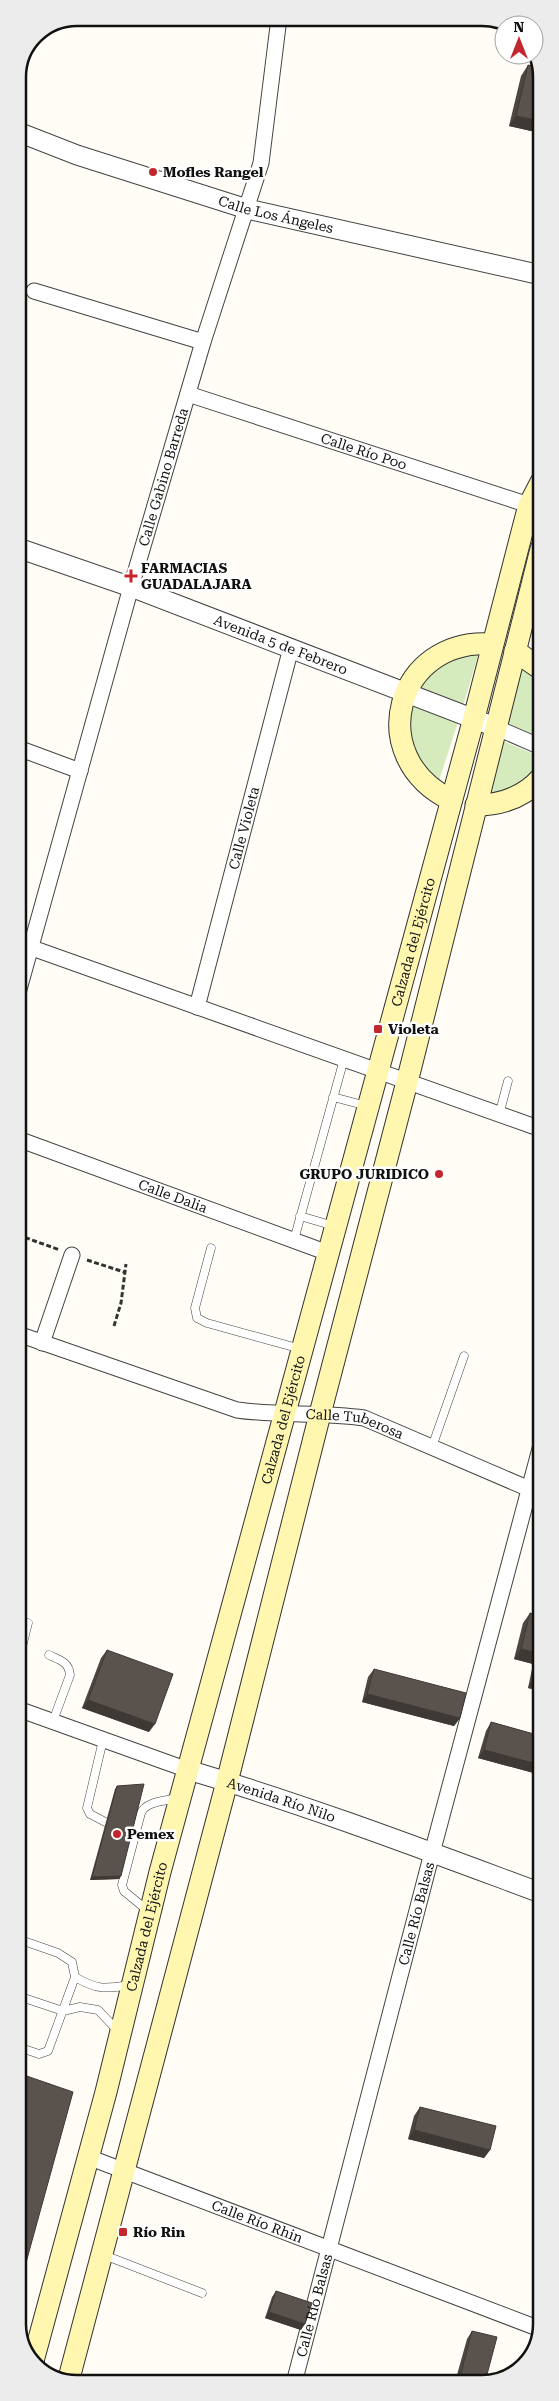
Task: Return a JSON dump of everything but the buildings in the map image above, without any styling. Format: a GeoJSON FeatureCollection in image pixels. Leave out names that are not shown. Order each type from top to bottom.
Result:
{"type":"FeatureCollection","features":[{"type":"Feature","properties":{"kind":"main road","name":"Calzada del Ejército"},"geometry":{"type":"LineString","coordinates":[[35,2352],[106,2092],[119,2032],[150,1912],[283,1414],[474,718],[492,644],[533,513]]}},
{"type":"Feature","properties":{"kind":"main road","name":"Calzada del Ejército"},"geometry":{"type":"LineString","coordinates":[[70,2374],[227,1782],[320,1414],[407,1082],[533,582]]}},
{"type":"Feature","properties":{"kind":"main road"},"geometry":{"type":"LineString","coordinates":[[451,800],[437,793],[418,776],[406,758],[400,738],[400,716],[406,692],[423,667],[439,654],[460,646],[492,644]]}},
{"type":"Feature","properties":{"kind":"main road"},"geometry":{"type":"LineString","coordinates":[[516,651],[533,663]]}},
{"type":"Feature","properties":{"kind":"main road"},"geometry":{"type":"LineString","coordinates":[[476,805],[501,803],[521,795],[533,785]]}},
{"type":"Feature","properties":{"kind":"street","name":"Calle Gabino Barreda"},"geometry":{"type":"LineString","coordinates":[[26,940],[80,771],[131,587],[203,342],[262,163],[277,26]]}},
{"type":"Feature","properties":{"kind":"street","name":"Calle Los Ángeles"},"geometry":{"type":"LineString","coordinates":[[26,135],[77,155],[247,209],[533,270]]}},
{"type":"Feature","properties":{"kind":"street"},"geometry":{"type":"LineString","coordinates":[[34,291],[203,342]]}},
{"type":"Feature","properties":{"kind":"street","name":"Calle Río Poo"},"geometry":{"type":"LineString","coordinates":[[188,394],[533,506]]}},
{"type":"Feature","properties":{"kind":"street","name":"Avenida 5 de Febrero"},"geometry":{"type":"LineString","coordinates":[[26,551],[131,587],[474,718],[533,744]]}},
{"type":"Feature","properties":{"kind":"street","name":"Calle Violeta"},"geometry":{"type":"LineString","coordinates":[[197,1007],[291,648]]}},
{"type":"Feature","properties":{"kind":"street"},"geometry":{"type":"LineString","coordinates":[[26,751],[80,771]]}},
{"type":"Feature","properties":{"kind":"street"},"geometry":{"type":"LineString","coordinates":[[26,947],[533,1127]]}},
{"type":"Feature","properties":{"kind":"street","name":"Calle Dalia"},"geometry":{"type":"LineString","coordinates":[[26,1142],[328,1253]]}},
{"type":"Feature","properties":{"kind":"street"},"geometry":{"type":"LineString","coordinates":[[42,1343],[72,1255]]}},
{"type":"Feature","properties":{"kind":"street","name":"Calle Tuberosa"},"geometry":{"type":"LineString","coordinates":[[26,1337],[236,1410],[364,1418],[533,1490]]}},
{"type":"Feature","properties":{"kind":"street","name":"Calle Río Balsas"},"geometry":{"type":"LineString","coordinates":[[296,2375],[432,1853],[533,1501]]}},
{"type":"Feature","properties":{"kind":"street","name":"Avenida Río Nilo"},"geometry":{"type":"LineString","coordinates":[[26,1712],[533,1890]]}},
{"type":"Feature","properties":{"kind":"street","name":"Calle Río Rhin"},"geometry":{"type":"LineString","coordinates":[[88,2157],[533,2326]]}},
{"type":"Feature","properties":{"kind":"lane"},"geometry":{"type":"LineString","coordinates":[[294,1240],[344,1059]]}},
{"type":"Feature","properties":{"kind":"lane"},"geometry":{"type":"LineString","coordinates":[[499,1115],[508,1081]]}},
{"type":"Feature","properties":{"kind":"lane"},"geometry":{"type":"LineString","coordinates":[[333,1097],[367,1106]]}},
{"type":"Feature","properties":{"kind":"lane"},"geometry":{"type":"LineString","coordinates":[[300,1216],[335,1226]]}},
{"type":"Feature","properties":{"kind":"lane"},"geometry":{"type":"LineString","coordinates":[[211,1248],[195,1308],[198,1318],[208,1323],[301,1349]]}},
{"type":"Feature","properties":{"kind":"lane"},"geometry":{"type":"LineString","coordinates":[[432,1447],[464,1356]]}},
{"type":"Feature","properties":{"kind":"lane"},"geometry":{"type":"LineString","coordinates":[[26,1631],[28,1623]]}},
{"type":"Feature","properties":{"kind":"lane"},"geometry":{"type":"LineString","coordinates":[[49,1655],[67,1663],[70,1675],[53,1721]]}},
{"type":"Feature","properties":{"kind":"lane"},"geometry":{"type":"LineString","coordinates":[[103,1740],[87,1808],[90,1814],[127,1833]]}},
{"type":"Feature","properties":{"kind":"lane"},"geometry":{"type":"LineString","coordinates":[[150,1912],[124,1891],[122,1885],[127,1833],[146,1806],[180,1798]]}},
{"type":"Feature","properties":{"kind":"lane"},"geometry":{"type":"LineString","coordinates":[[26,1942],[58,1953],[72,1962],[75,1976],[48,2051],[39,2054],[26,2050]]}},
{"type":"Feature","properties":{"kind":"lane"},"geometry":{"type":"LineString","coordinates":[[75,1976],[92,1986],[106,1989],[132,1985]]}},
{"type":"Feature","properties":{"kind":"lane"},"geometry":{"type":"LineString","coordinates":[[26,1999],[63,2011],[80,2008],[98,2010],[119,2032]]}},
{"type":"Feature","properties":{"kind":"lane"},"geometry":{"type":"LineString","coordinates":[[102,2254],[202,2294]]}},
{"type":"Feature","properties":{"kind":"path"},"geometry":{"type":"LineString","coordinates":[[114,1326],[122,1302],[126,1264]]}},
{"type":"Feature","properties":{"kind":"green space"},"geometry":{"type":"Polygon","coordinates":[[[480,648],[462,710],[412,692],[421,674],[480,648]]]}},
{"type":"Feature","properties":{"kind":"green space"},"geometry":{"type":"Polygon","coordinates":[[[514,665],[533,674],[533,735],[500,722],[514,665]]]}},
{"type":"Feature","properties":{"kind":"green space"},"geometry":{"type":"Polygon","coordinates":[[[408,705],[458,722],[437,787],[416,770],[406,709],[408,705]]]}},
{"type":"Feature","properties":{"kind":"green space"},"geometry":{"type":"Polygon","coordinates":[[[498,739],[533,754],[533,780],[485,801],[498,739]]]}},
{"type":"Feature","properties":{"kind":"place","name":"Mofles Rangel"},"geometry":{"type":"Point","coordinates":[153,172]}},
{"type":"Feature","properties":{"kind":"place","name":"FARMACIAS GUADALAJARA"},"geometry":{"type":"Point","coordinates":[131,576]}},
{"type":"Feature","properties":{"kind":"place","name":"Violeta"},"geometry":{"type":"Point","coordinates":[378,1029]}},
{"type":"Feature","properties":{"kind":"place","name":"GRUPO JURIDICO"},"geometry":{"type":"Point","coordinates":[439,1174]}},
{"type":"Feature","properties":{"kind":"place","name":"Pemex"},"geometry":{"type":"Point","coordinates":[117,1834]}},
{"type":"Feature","properties":{"kind":"place","name":"Río Rin"},"geometry":{"type":"Point","coordinates":[123,2232]}}]}
